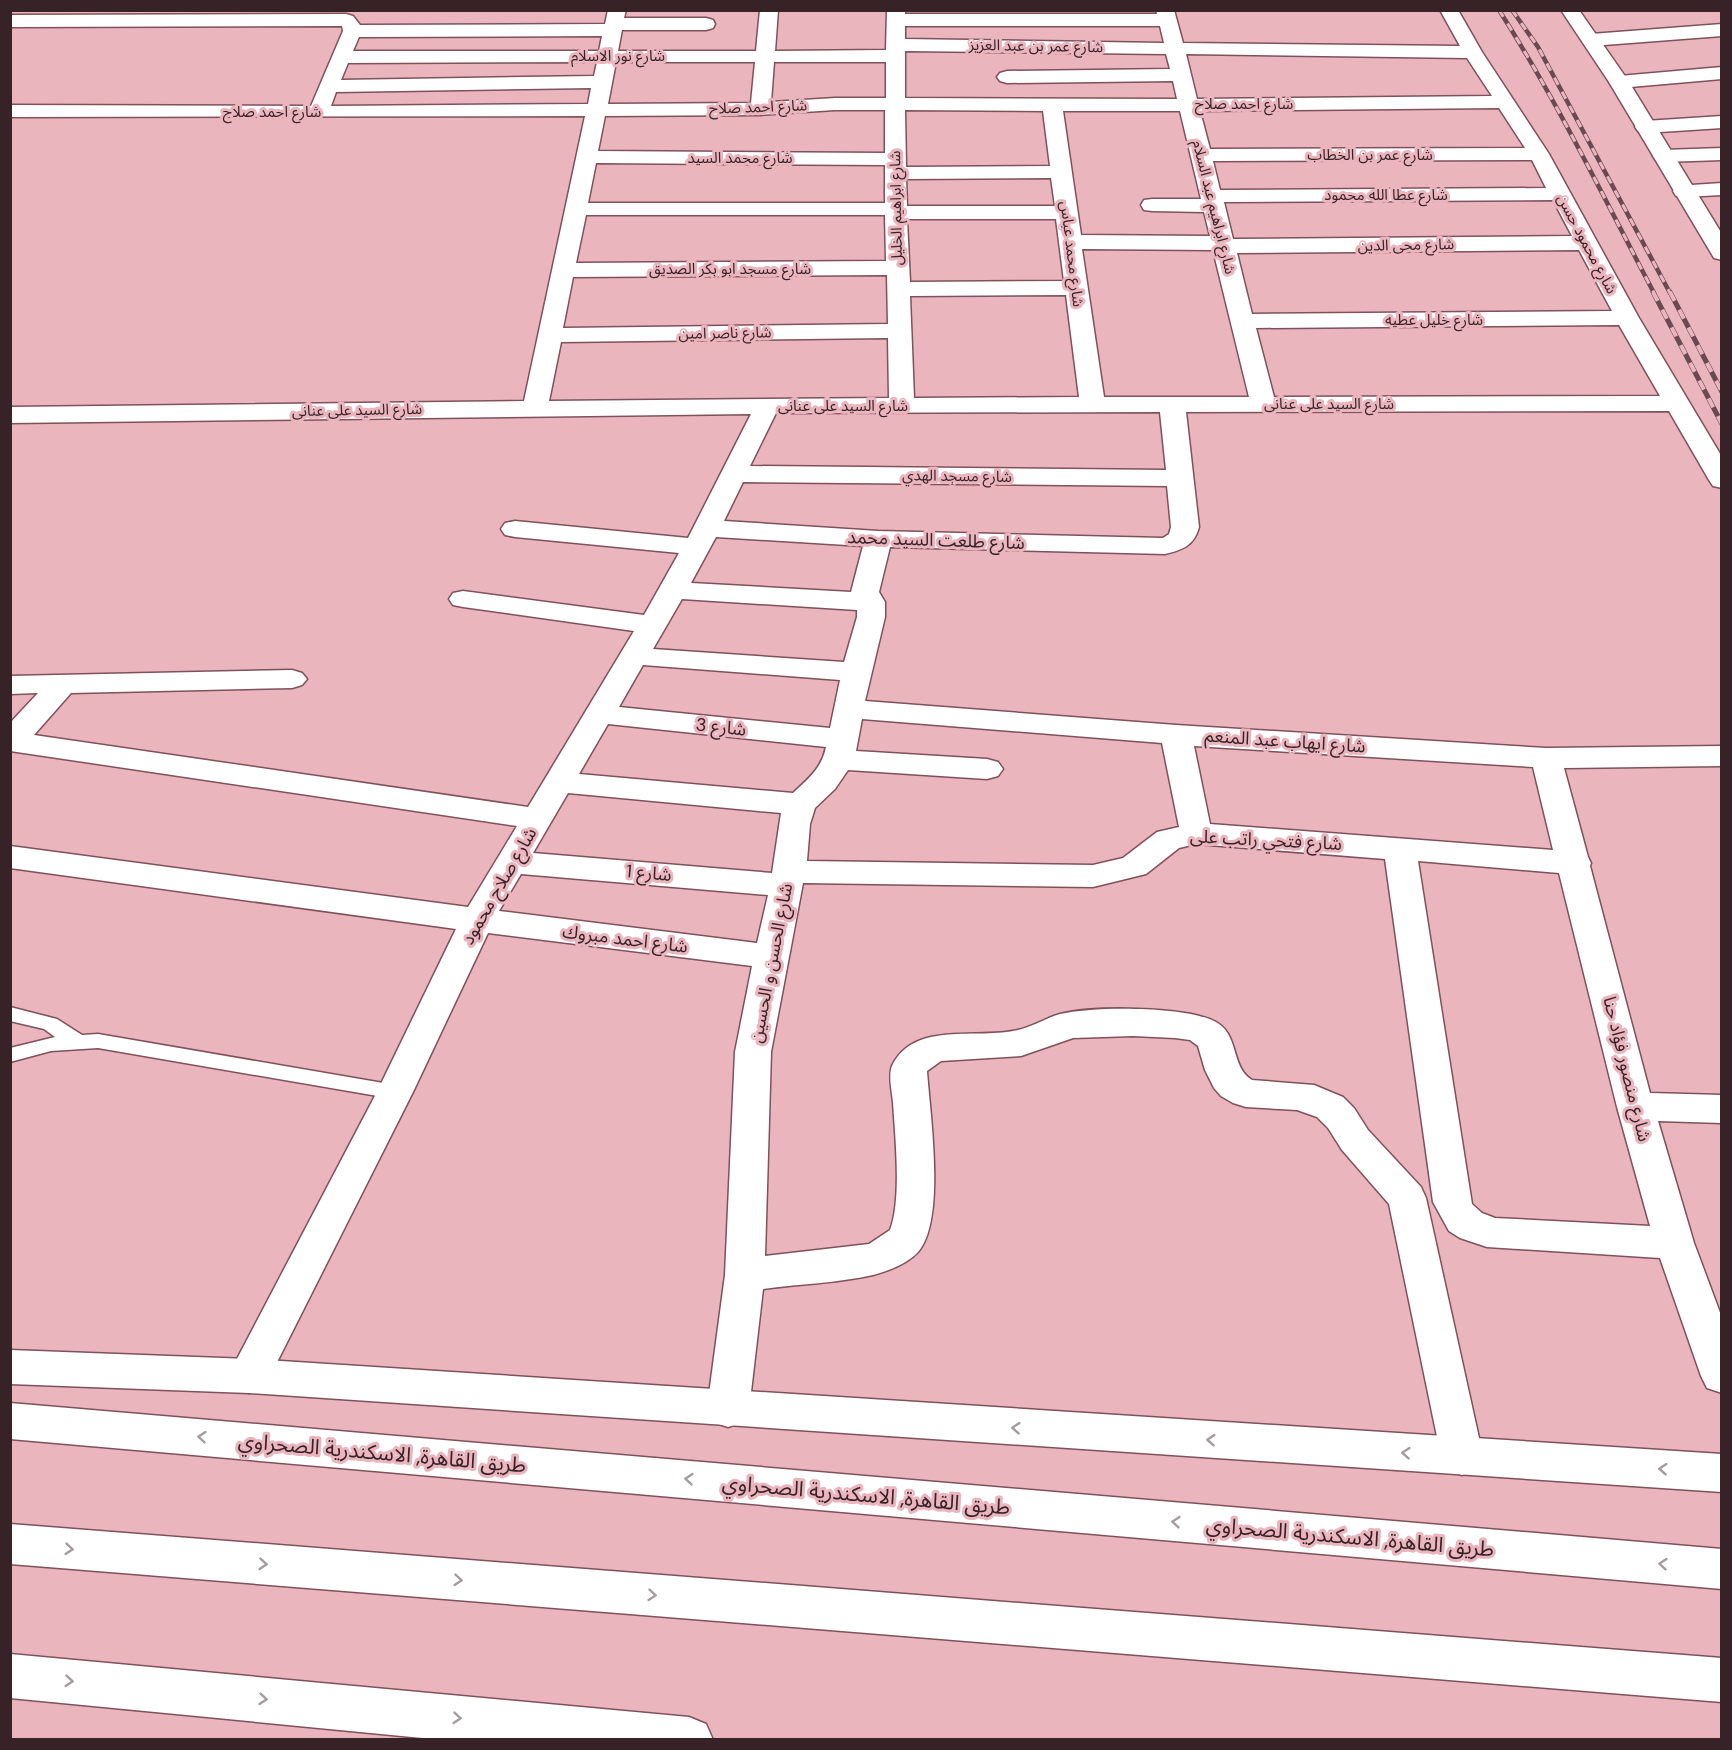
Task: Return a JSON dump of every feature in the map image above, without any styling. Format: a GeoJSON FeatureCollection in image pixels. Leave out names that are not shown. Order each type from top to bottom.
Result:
{"type":"FeatureCollection","features":[{"type":"Feature","properties":{"kind":"main road"},"geometry":{"type":"LineString","coordinates":[[759,109],[769,10]]}},
{"type":"Feature","properties":{"kind":"main road","name":"شارع محمود حسن"},"geometry":{"type":"LineString","coordinates":[[1449,10],[1473,52],[1539,154],[1627,318],[1722,480]]}},
{"type":"Feature","properties":{"kind":"main road"},"geometry":{"type":"LineString","coordinates":[[1570,10],[1619,82],[1684,191],[1714,227],[1722,253]]}},
{"type":"Feature","properties":{"kind":"main road"},"geometry":{"type":"LineString","coordinates":[[896,15],[1166,15]]}},
{"type":"Feature","properties":{"kind":"main road","name":"شارع ابراهيم الخليل"},"geometry":{"type":"LineString","coordinates":[[896,15],[895,166],[902,405]]}},
{"type":"Feature","properties":{"kind":"main road","name":"شارع ابراهيم عبد السلام"},"geometry":{"type":"LineString","coordinates":[[1166,15],[1263,404]]}},
{"type":"Feature","properties":{"kind":"main road"},"geometry":{"type":"LineString","coordinates":[[1647,16],[1715,61]]}},
{"type":"Feature","properties":{"kind":"main road"},"geometry":{"type":"LineString","coordinates":[[10,21],[336,19],[350,22],[352,31],[318,112]]}},
{"type":"Feature","properties":{"kind":"main road"},"geometry":{"type":"LineString","coordinates":[[352,31],[615,22],[706,24]]}},
{"type":"Feature","properties":{"kind":"main road"},"geometry":{"type":"LineString","coordinates":[[535,408],[615,22]]}},
{"type":"Feature","properties":{"kind":"main road"},"geometry":{"type":"LineString","coordinates":[[1591,40],[1672,32],[1722,30]]}},
{"type":"Feature","properties":{"kind":"main road","name":"شارع عمر بن عبد العزيز"},"geometry":{"type":"LineString","coordinates":[[896,50],[1175,48],[1473,52]]}},
{"type":"Feature","properties":{"kind":"main road","name":"شارع نور الاسلام"},"geometry":{"type":"LineString","coordinates":[[340,57],[765,56],[896,50]]}},
{"type":"Feature","properties":{"kind":"main road"},"geometry":{"type":"LineString","coordinates":[[1619,82],[1715,61]]}},
{"type":"Feature","properties":{"kind":"main road"},"geometry":{"type":"LineString","coordinates":[[1007,77],[1182,75]]}},
{"type":"Feature","properties":{"kind":"main road"},"geometry":{"type":"LineString","coordinates":[[328,86],[602,82]]}},
{"type":"Feature","properties":{"kind":"main road","name":"شارع احمد صلاح"},"geometry":{"type":"LineString","coordinates":[[10,111],[318,112],[759,109],[896,103],[1188,105],[1506,102]]}},
{"type":"Feature","properties":{"kind":"main road","name":"شارع محمد عباس"},"geometry":{"type":"LineString","coordinates":[[1052,104],[1092,404]]}},
{"type":"Feature","properties":{"kind":"main road"},"geometry":{"type":"LineString","coordinates":[[1646,127],[1722,122]]}},
{"type":"Feature","properties":{"kind":"main road","name":"شارع عمر بن الخطاب"},"geometry":{"type":"LineString","coordinates":[[1201,155],[1539,154]]}},
{"type":"Feature","properties":{"kind":"main road"},"geometry":{"type":"LineString","coordinates":[[1663,156],[1722,154]]}},
{"type":"Feature","properties":{"kind":"main road","name":"شارع محمد السيد"},"geometry":{"type":"LineString","coordinates":[[586,156],[1061,172]]}},
{"type":"Feature","properties":{"kind":"main road"},"geometry":{"type":"LineString","coordinates":[[1684,191],[1722,189]]}},
{"type":"Feature","properties":{"kind":"main road","name":"شارع عطا الله محمود"},"geometry":{"type":"LineString","coordinates":[[1152,206],[1212,201],[1561,194]]}},
{"type":"Feature","properties":{"kind":"main road"},"geometry":{"type":"LineString","coordinates":[[576,208],[1066,213]]}},
{"type":"Feature","properties":{"kind":"main road","name":"شارع محى الدين"},"geometry":{"type":"LineString","coordinates":[[1070,242],[1587,243]]}},
{"type":"Feature","properties":{"kind":"main road","name":"شارع مسجد ابو بكر الصديق"},"geometry":{"type":"LineString","coordinates":[[563,270],[898,278],[1076,288]]}},
{"type":"Feature","properties":{"kind":"main road","name":"شارع خليل عطيه"},"geometry":{"type":"LineString","coordinates":[[1241,321],[1627,318]]}},
{"type":"Feature","properties":{"kind":"main road","name":"شارع ناصر امين"},"geometry":{"type":"LineString","coordinates":[[550,335],[900,331]]}},
{"type":"Feature","properties":{"kind":"main road"},"geometry":{"type":"LineString","coordinates":[[1172,403],[1180,478]]}},
{"type":"Feature","properties":{"kind":"main road","name":"شارع السيد على عنانى"},"geometry":{"type":"LineString","coordinates":[[10,415],[1172,403],[1676,403]]}},
{"type":"Feature","properties":{"kind":"main road","name":"شارع صلاح محمود"},"geometry":{"type":"LineString","coordinates":[[249,1376],[395,1092],[477,920],[673,590],[702,538],[767,406]]}},
{"type":"Feature","properties":{"kind":"main road","name":"شارع مسجد الهدي"},"geometry":{"type":"LineString","coordinates":[[734,474],[1180,478]]}},
{"type":"Feature","properties":{"kind":"main road","name":"شارع طلعت السيد محمد"},"geometry":{"type":"LineString","coordinates":[[515,528],[702,538],[878,539],[1166,546],[1177,543],[1183,536],[1185,527],[1180,478]]}},
{"type":"Feature","properties":{"kind":"main road"},"geometry":{"type":"LineString","coordinates":[[560,782],[800,804],[824,782],[844,736],[856,672],[871,617],[871,602],[865,592],[878,539]]}},
{"type":"Feature","properties":{"kind":"main road"},"geometry":{"type":"LineString","coordinates":[[673,590],[871,602]]}},
{"type":"Feature","properties":{"kind":"main road"},"geometry":{"type":"LineString","coordinates":[[463,599],[652,625]]}},
{"type":"Feature","properties":{"kind":"main road"},"geometry":{"type":"LineString","coordinates":[[633,656],[856,672]]}},
{"type":"Feature","properties":{"kind":"main road"},"geometry":{"type":"LineString","coordinates":[[10,685],[292,679]]}},
{"type":"Feature","properties":{"kind":"main road"},"geometry":{"type":"LineString","coordinates":[[11,741],[62,685]]}},
{"type":"Feature","properties":{"kind":"main road","name":"شارع 3"},"geometry":{"type":"LineString","coordinates":[[599,714],[844,736]]}},
{"type":"Feature","properties":{"kind":"main road"},"geometry":{"type":"LineString","coordinates":[[1176,735],[1196,833]]}},
{"type":"Feature","properties":{"kind":"main road","name":"شارع ايهاب عبد المنعم"},"geometry":{"type":"LineString","coordinates":[[844,736],[1176,735],[1546,758],[1722,756]]}},
{"type":"Feature","properties":{"kind":"main road"},"geometry":{"type":"LineString","coordinates":[[844,736],[987,769]]}},
{"type":"Feature","properties":{"kind":"main road"},"geometry":{"type":"LineString","coordinates":[[11,741],[538,819]]}},
{"type":"Feature","properties":{"kind":"main road","name":"شارع منصور فؤاد حنا"},"geometry":{"type":"LineString","coordinates":[[1546,758],[1575,863],[1635,1107],[1674,1243],[1722,1376]]}},
{"type":"Feature","properties":{"kind":"main road","name":"شارع الحسن و الحسين"},"geometry":{"type":"LineString","coordinates":[[728,1409],[745,1275],[753,1052],[787,878],[794,824],[800,804]]}},
{"type":"Feature","properties":{"kind":"main road","name":"شارع فتحي راتب على"},"geometry":{"type":"LineString","coordinates":[[787,878],[1094,876],[1134,866],[1168,840],[1196,833],[1575,863]]}},
{"type":"Feature","properties":{"kind":"main road"},"geometry":{"type":"LineString","coordinates":[[1400,849],[1452,1202],[1456,1214],[1466,1224],[1480,1231],[1495,1233],[1674,1243]]}},
{"type":"Feature","properties":{"kind":"main road","name":"شارع احمد مبروك"},"geometry":{"type":"LineString","coordinates":[[10,857],[772,957]]}},
{"type":"Feature","properties":{"kind":"main road","name":"شارع 1"},"geometry":{"type":"LineString","coordinates":[[512,862],[787,878]]}},
{"type":"Feature","properties":{"kind":"main road"},"geometry":{"type":"LineString","coordinates":[[745,1275],[873,1258],[887,1253],[908,1236],[914,1212],[909,1069],[919,1055],[938,1049],[1012,1045],[1037,1038],[1059,1028],[1087,1023],[1192,1027],[1211,1036],[1216,1044],[1223,1074],[1236,1089],[1246,1093],[1314,1099],[1330,1107],[1407,1198],[1462,1456]]}},
{"type":"Feature","properties":{"kind":"main road"},"geometry":{"type":"LineString","coordinates":[[1635,1107],[1722,1109]]}},
{"type":"Feature","properties":{"kind":"main road"},"geometry":{"type":"LineString","coordinates":[[10,1367],[249,1376],[1722,1473]]}},
{"type":"Feature","properties":{"kind":"main road","name":"طريق القاهرة, الاسكندرية الصحراوي"},"geometry":{"type":"LineString","coordinates":[[10,1421],[1722,1569]]}},
{"type":"Feature","properties":{"kind":"main road"},"geometry":{"type":"LineString","coordinates":[[10,1544],[1722,1680]]}},
{"type":"Feature","properties":{"kind":"main road"},"geometry":{"type":"LineString","coordinates":[[10,1676],[689,1740]]}},
{"type":"Feature","properties":{"kind":"lane"},"geometry":{"type":"LineString","coordinates":[[10,1014],[50,1024],[77,1041]]}},
{"type":"Feature","properties":{"kind":"lane"},"geometry":{"type":"LineString","coordinates":[[10,1055],[34,1048],[77,1041],[118,1043],[395,1092]]}},
{"type":"Feature","properties":{"kind":"railway"},"geometry":{"type":"LineString","coordinates":[[1499,10],[1560,114],[1654,293]]}},
{"type":"Feature","properties":{"kind":"railway"},"geometry":{"type":"LineString","coordinates":[[1512,10],[1538,47],[1670,293]]}},
{"type":"Feature","properties":{"kind":"railway"},"geometry":{"type":"LineString","coordinates":[[1653,292],[1722,424]]}},
{"type":"Feature","properties":{"kind":"railway"},"geometry":{"type":"LineString","coordinates":[[1670,292],[1722,392]]}}]}
